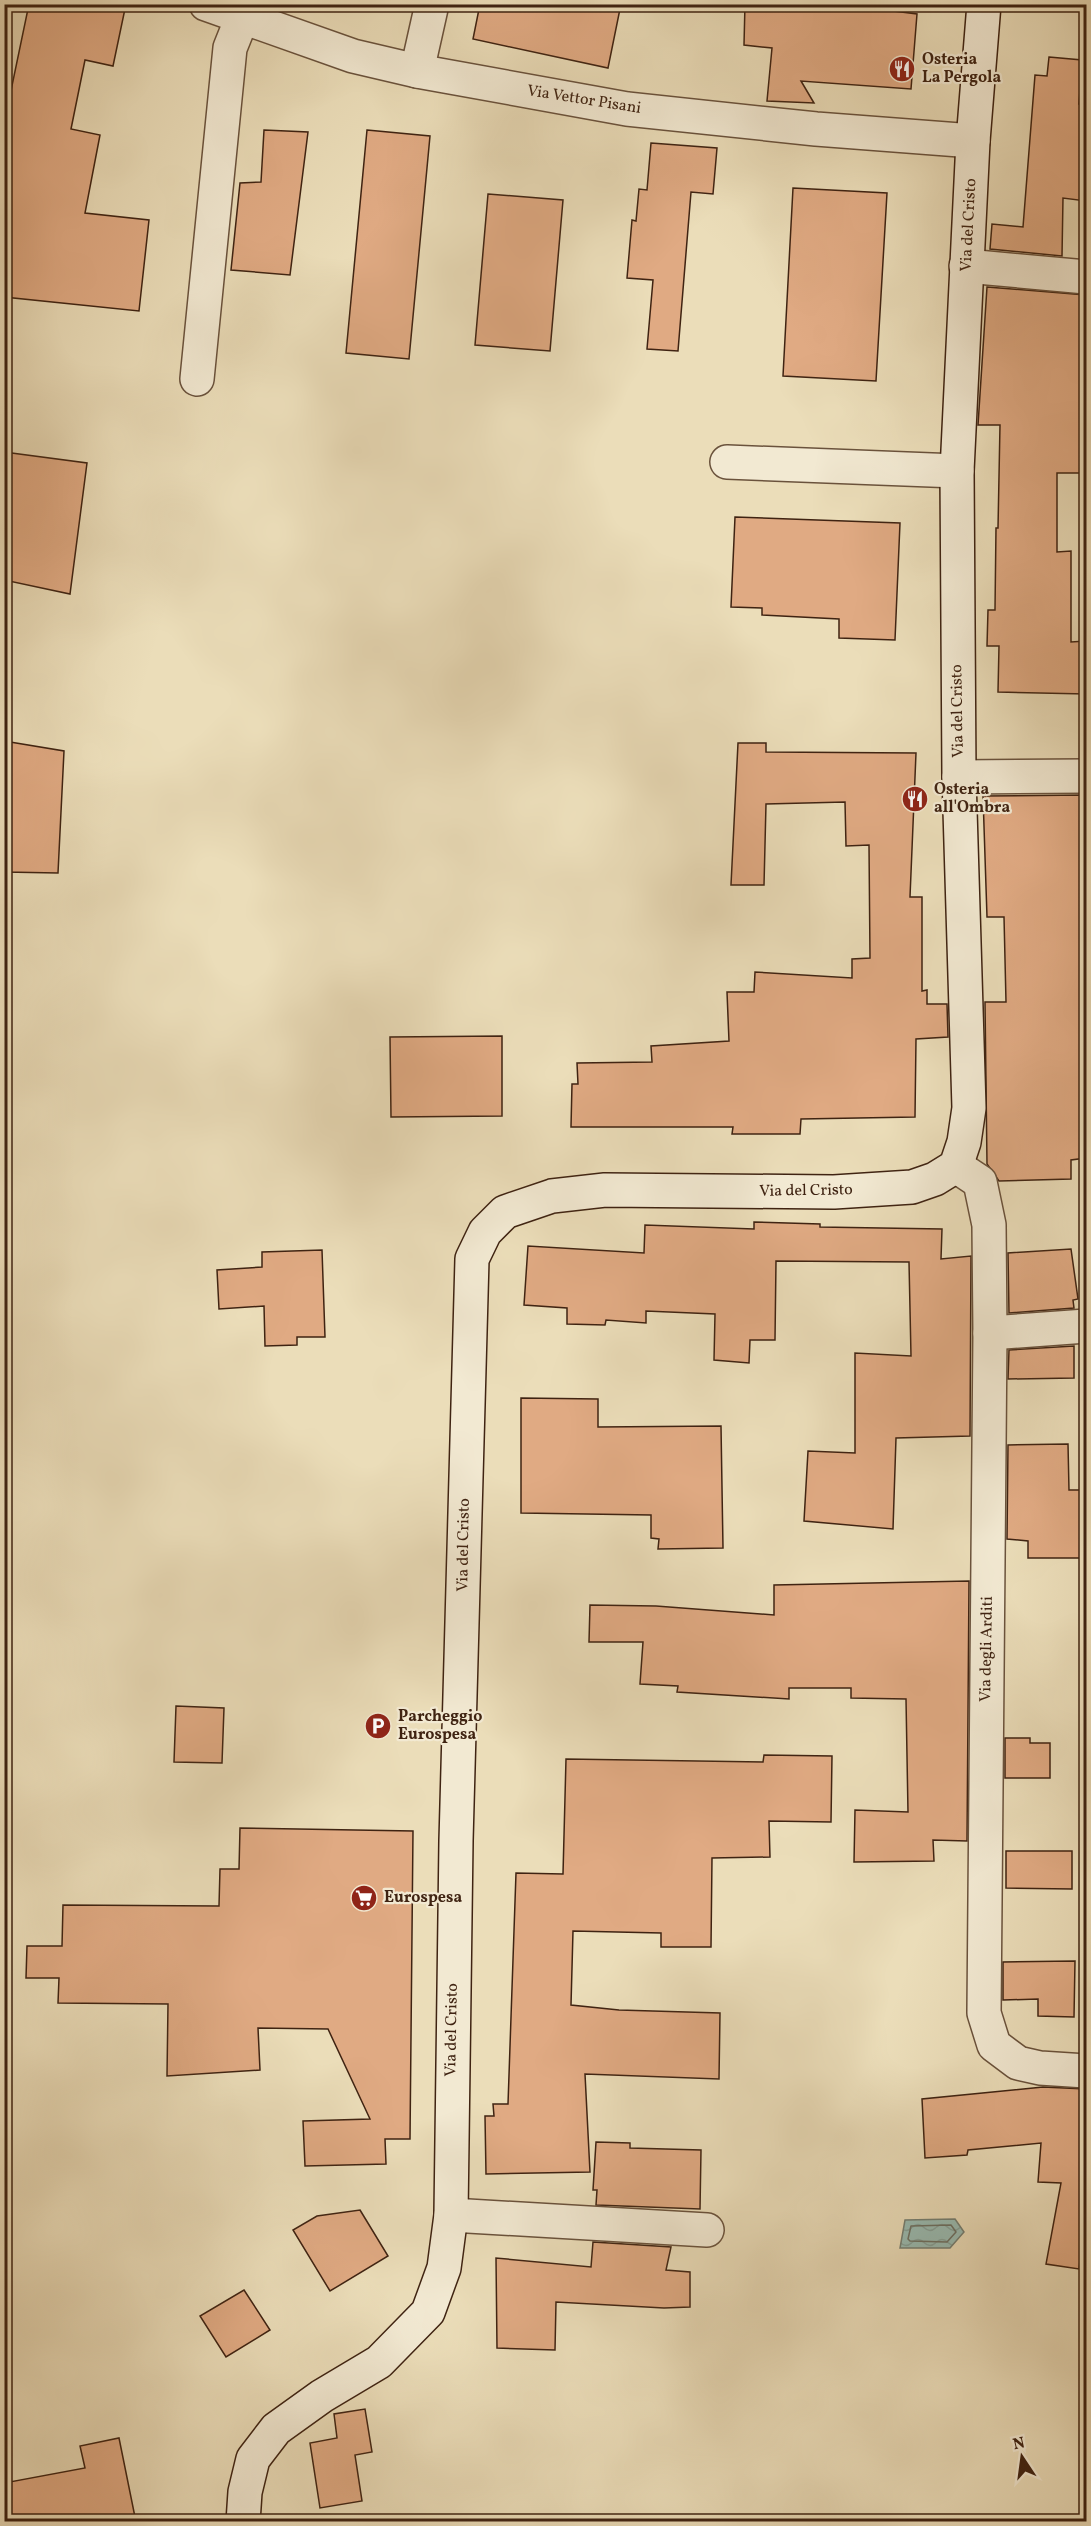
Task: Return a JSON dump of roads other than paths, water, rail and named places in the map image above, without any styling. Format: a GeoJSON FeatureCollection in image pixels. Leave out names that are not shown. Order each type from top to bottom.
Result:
{"type":"FeatureCollection","features":[{"type":"Feature","properties":{"kind":"street","name":"Via Vettor Pisani"},"geometry":{"type":"LineString","coordinates":[[206,4],[353,56],[417,71],[627,109],[816,129],[973,141]]}},
{"type":"Feature","properties":{"kind":"street"},"geometry":{"type":"LineString","coordinates":[[417,71],[432,4]]}},
{"type":"Feature","properties":{"kind":"street","name":"Via del Cristo"},"geometry":{"type":"LineString","coordinates":[[243,2522],[245,2492],[253,2459],[276,2429],[322,2396],[379,2362],[428,2312],[444,2268],[451,2216],[450,2130],[472,1259],[485,1232],[505,1212],[552,1196],[605,1190],[834,1192],[912,1187],[935,1179],[956,1166],[964,1142],[969,1108],[959,777],[957,471],[973,141],[984,4]]}},
{"type":"Feature","properties":{"kind":"street"},"geometry":{"type":"LineString","coordinates":[[197,379],[230,48],[242,18]]}},
{"type":"Feature","properties":{"kind":"street"},"geometry":{"type":"LineString","coordinates":[[966,266],[1086,277]]}},
{"type":"Feature","properties":{"kind":"street"},"geometry":{"type":"LineString","coordinates":[[727,462],[957,471]]}},
{"type":"Feature","properties":{"kind":"street"},"geometry":{"type":"LineString","coordinates":[[959,777],[1086,776]]}},
{"type":"Feature","properties":{"kind":"street","name":"Via degli Arditi"},"geometry":{"type":"LineString","coordinates":[[956,1166],[980,1182],[989,1225],[984,2013],[994,2045],[1018,2063],[1040,2068],[1086,2071]]}},
{"type":"Feature","properties":{"kind":"street"},"geometry":{"type":"LineString","coordinates":[[990,1333],[1086,1326]]}},
{"type":"Feature","properties":{"kind":"street"},"geometry":{"type":"LineString","coordinates":[[451,2216],[707,2230]]}},
{"type":"Feature","properties":{"kind":"water"},"geometry":{"type":"Polygon","coordinates":[[[955,2219],[964,2232],[950,2248],[900,2248],[905,2220],[955,2219]]]}},
{"type":"Feature","properties":{"kind":"place","name":"Osteria La Pergola"},"geometry":{"type":"Point","coordinates":[902,69]}},
{"type":"Feature","properties":{"kind":"place","name":"Osteria all'Ombra"},"geometry":{"type":"Point","coordinates":[915,799]}},
{"type":"Feature","properties":{"kind":"place","name":"Parcheggio Eurospesa"},"geometry":{"type":"Point","coordinates":[378,1726]}},
{"type":"Feature","properties":{"kind":"place","name":"Eurospesa"},"geometry":{"type":"Point","coordinates":[364,1898]}}]}
